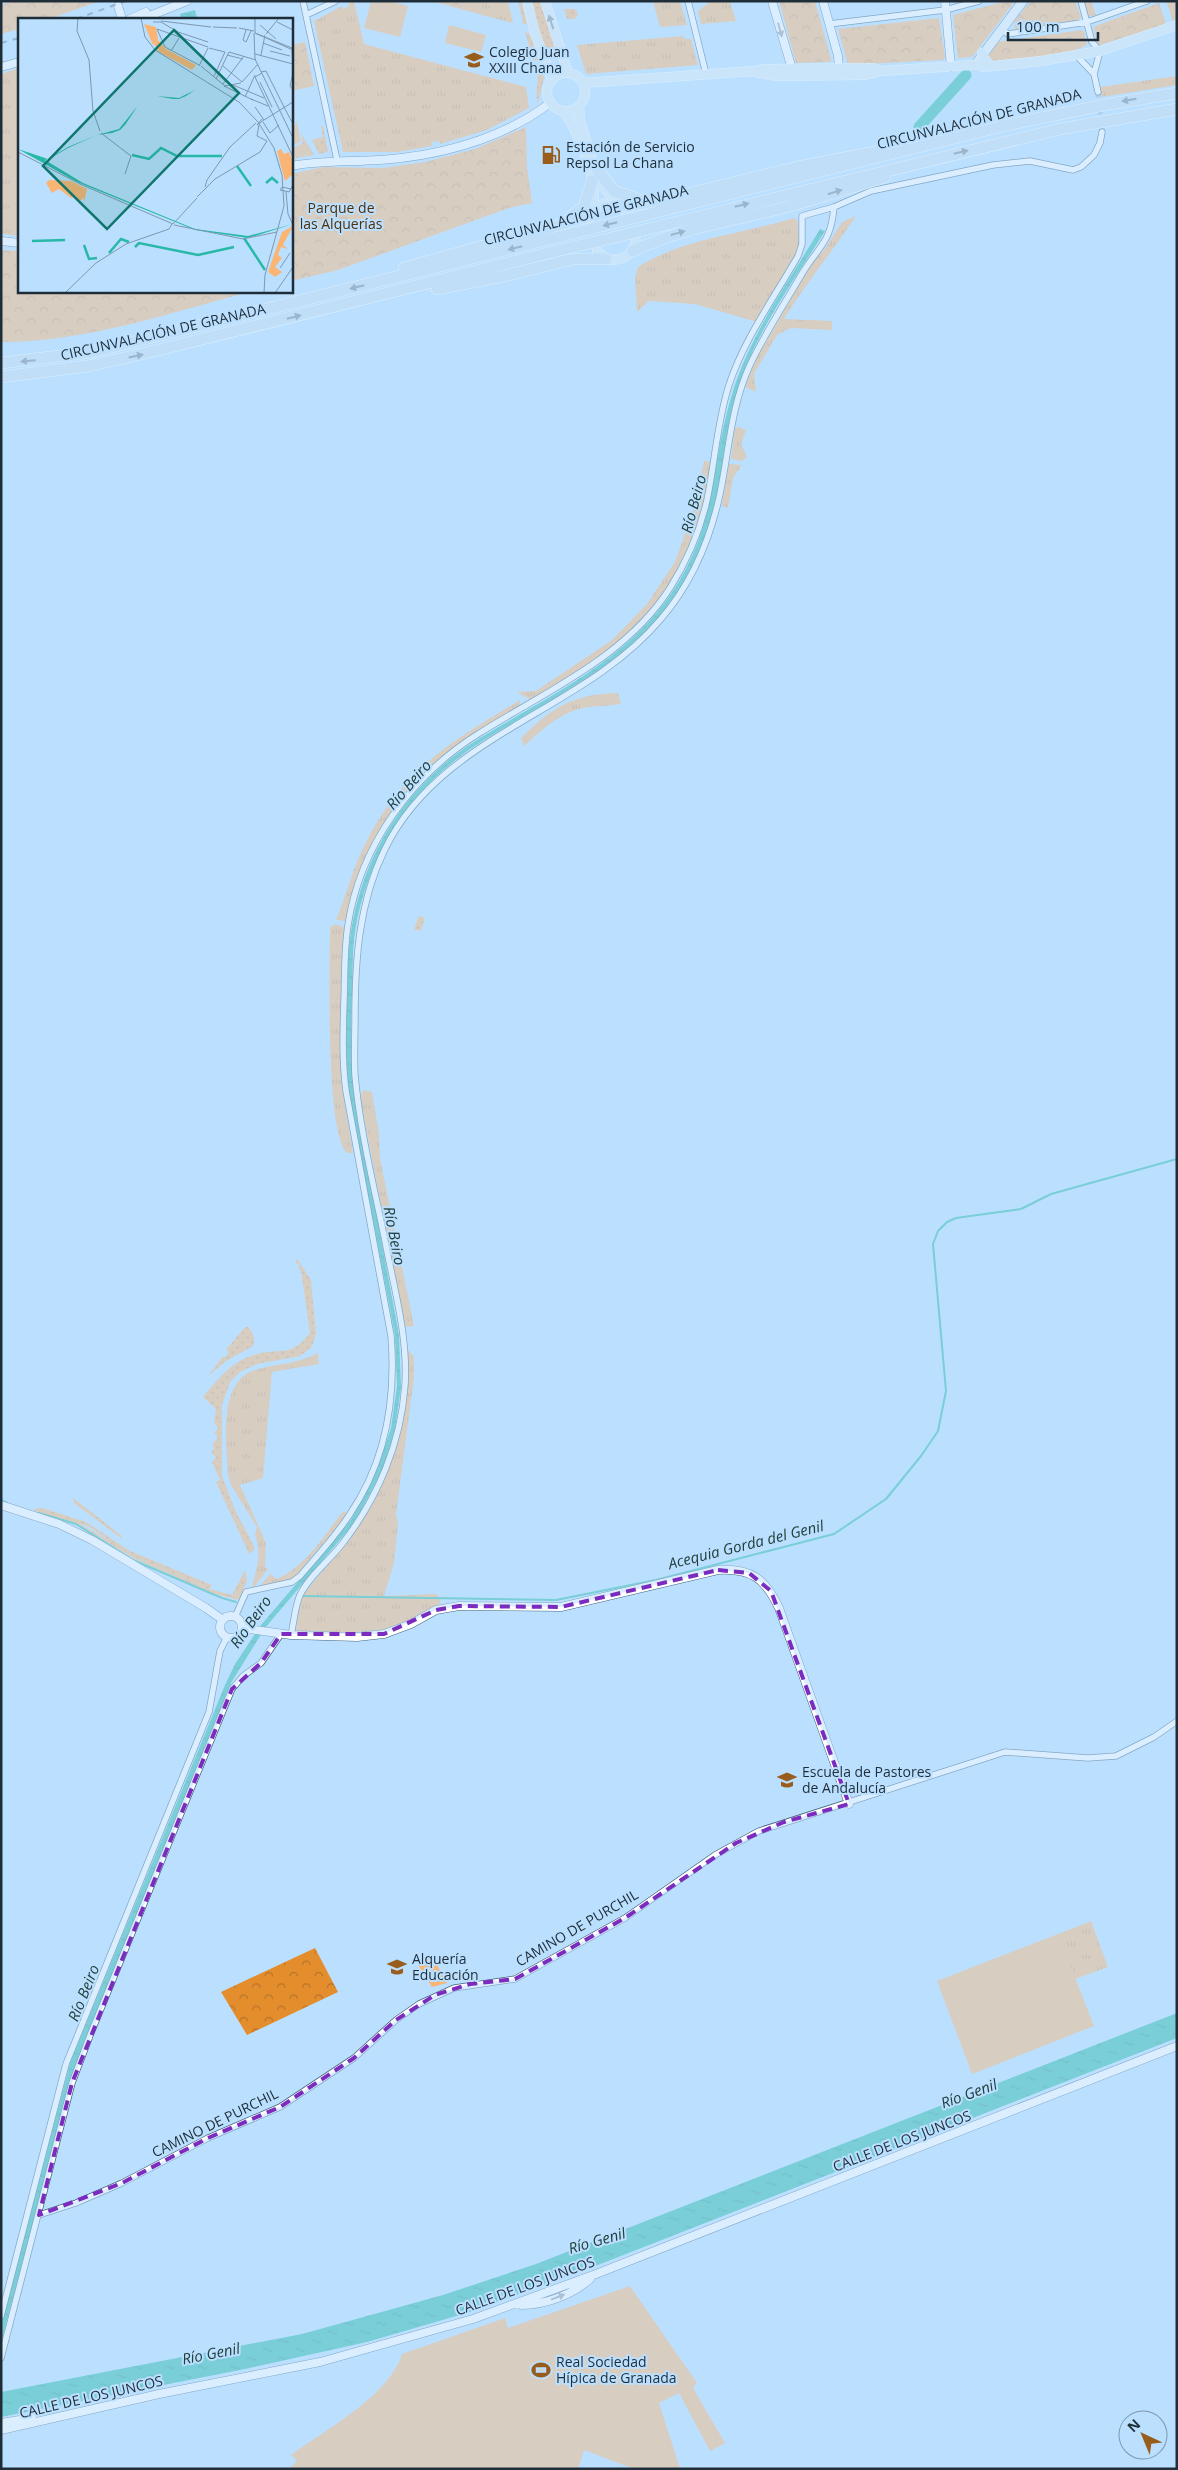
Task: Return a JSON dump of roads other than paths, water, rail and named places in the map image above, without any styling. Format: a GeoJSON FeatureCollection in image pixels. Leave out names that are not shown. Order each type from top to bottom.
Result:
{"type":"FeatureCollection","features":[{"type":"Feature","properties":{"kind":"highway","name":"CIRCUNVALACIÓN DE GRANADA"},"geometry":{"type":"LineString","coordinates":[[1,363],[92,352],[1015,123],[1177,93]]}},
{"type":"Feature","properties":{"kind":"highway","name":"CIRCUNVALACIÓN DE GRANADA"},"geometry":{"type":"LineString","coordinates":[[1,377],[88,366],[413,288],[914,163],[1096,122],[1177,109]]}},
{"type":"Feature","properties":{"kind":"highway"},"geometry":{"type":"LineString","coordinates":[[622,207],[670,198],[808,165],[882,151],[902,152]]}},
{"type":"Feature","properties":{"kind":"highway"},"geometry":{"type":"LineString","coordinates":[[634,246],[689,230],[790,206],[898,173],[914,163]]}},
{"type":"Feature","properties":{"kind":"highway"},"geometry":{"type":"LineString","coordinates":[[594,165],[605,182],[622,195],[637,199],[670,198]]}},
{"type":"Feature","properties":{"kind":"highway"},"geometry":{"type":"LineString","coordinates":[[544,229],[569,218],[584,206],[592,181]]}},
{"type":"Feature","properties":{"kind":"highway"},"geometry":{"type":"LineString","coordinates":[[380,281],[395,271],[423,262],[590,215]]}},
{"type":"Feature","properties":{"kind":"highway"},"geometry":{"type":"LineString","coordinates":[[413,288],[431,290],[504,276],[573,259],[601,255]]}},
{"type":"Feature","properties":{"kind":"main road"},"geometry":{"type":"LineString","coordinates":[[527,1],[534,30],[552,80]]}},
{"type":"Feature","properties":{"kind":"main road"},"geometry":{"type":"LineString","coordinates":[[545,1],[568,73]]}},
{"type":"Feature","properties":{"kind":"main road"},"geometry":{"type":"LineString","coordinates":[[975,65],[1000,29],[1023,1]]}},
{"type":"Feature","properties":{"kind":"main road"},"geometry":{"type":"LineString","coordinates":[[754,72],[768,76],[863,75],[882,71],[975,65],[977,68],[989,65],[1027,63],[1100,51],[1177,25]]}},
{"type":"Feature","properties":{"kind":"main road"},"geometry":{"type":"LineString","coordinates":[[982,53],[989,65]]}},
{"type":"Feature","properties":{"kind":"main road"},"geometry":{"type":"LineString","coordinates":[[583,83],[788,69],[872,68],[882,71]]}},
{"type":"Feature","properties":{"kind":"main road"},"geometry":{"type":"LineString","coordinates":[[788,69],[797,73],[807,73],[816,76],[839,69]]}},
{"type":"Feature","properties":{"kind":"main road"},"geometry":{"type":"LineString","coordinates":[[590,215],[594,194],[592,181],[572,122],[563,111],[550,103],[547,91],[552,80],[557,76],[568,73],[583,83],[585,95],[579,107],[580,121],[599,182],[622,207]]}},
{"type":"Feature","properties":{"kind":"main road"},"geometry":{"type":"LineString","coordinates":[[563,111],[572,111],[579,107]]}},
{"type":"Feature","properties":{"kind":"main road"},"geometry":{"type":"LineString","coordinates":[[590,215],[604,203],[622,207]]}},
{"type":"Feature","properties":{"kind":"main road"},"geometry":{"type":"LineString","coordinates":[[601,255],[623,258],[634,246]]}},
{"type":"Feature","properties":{"kind":"street"},"geometry":{"type":"LineString","coordinates":[[132,18],[174,1]]}},
{"type":"Feature","properties":{"kind":"street"},"geometry":{"type":"LineString","coordinates":[[144,18],[187,1]]}},
{"type":"Feature","properties":{"kind":"street"},"geometry":{"type":"LineString","coordinates":[[303,1],[337,160]]}},
{"type":"Feature","properties":{"kind":"street"},"geometry":{"type":"LineString","coordinates":[[306,15],[336,1]]}},
{"type":"Feature","properties":{"kind":"street"},"geometry":{"type":"LineString","coordinates":[[688,1],[706,74]]}},
{"type":"Feature","properties":{"kind":"street"},"geometry":{"type":"LineString","coordinates":[[772,1],[788,59],[788,69]]}},
{"type":"Feature","properties":{"kind":"street"},"geometry":{"type":"LineString","coordinates":[[823,1],[838,56],[839,69]]}},
{"type":"Feature","properties":{"kind":"street"},"geometry":{"type":"LineString","coordinates":[[945,1],[951,67]]}},
{"type":"Feature","properties":{"kind":"street"},"geometry":{"type":"LineString","coordinates":[[829,24],[946,10],[979,1]]}},
{"type":"Feature","properties":{"kind":"street"},"geometry":{"type":"LineString","coordinates":[[1081,1],[1092,42],[1100,51],[1094,74],[1098,92]]}},
{"type":"Feature","properties":{"kind":"street"},"geometry":{"type":"LineString","coordinates":[[1000,29],[1008,34],[1087,22],[1147,1]]}},
{"type":"Feature","properties":{"kind":"street"},"geometry":{"type":"LineString","coordinates":[[118,3],[122,18]]}},
{"type":"Feature","properties":{"kind":"street"},"geometry":{"type":"LineString","coordinates":[[1087,54],[1092,42]]}},
{"type":"Feature","properties":{"kind":"street"},"geometry":{"type":"LineString","coordinates":[[1076,55],[1094,74]]}},
{"type":"Feature","properties":{"kind":"street"},"geometry":{"type":"LineString","coordinates":[[1,67],[18,62]]}},
{"type":"Feature","properties":{"kind":"street"},"geometry":{"type":"LineString","coordinates":[[292,166],[337,160],[400,158],[447,150],[494,134],[523,120],[550,103]]}},
{"type":"Feature","properties":{"kind":"street"},"geometry":{"type":"LineString","coordinates":[[236,1617],[246,1592],[292,1582],[300,1576],[351,1514],[376,1464],[390,1408],[393,1361],[391,1336],[346,1092],[342,1057],[348,924],[367,860],[398,808],[433,768],[472,738],[551,691],[615,648],[647,618],[668,590],[680,572],[699,528],[707,501],[729,385],[752,334],[798,256],[802,244],[802,216],[834,207],[871,191],[993,165],[1030,161],[1073,170],[1081,167],[1094,155],[1100,143],[1102,132]]}},
{"type":"Feature","properties":{"kind":"street"},"geometry":{"type":"LineString","coordinates":[[291,1635],[299,1596],[361,1520],[375,1495],[396,1439],[405,1383],[403,1334],[355,1076],[355,982],[360,926],[372,880],[385,850],[401,821],[427,789],[443,774],[478,748],[622,658],[646,638],[679,596],[691,576],[711,533],[738,397],[747,371],[808,265],[822,248],[832,228],[834,207]]}},
{"type":"Feature","properties":{"kind":"street"},"geometry":{"type":"LineString","coordinates":[[1,241],[18,243]]}},
{"type":"Feature","properties":{"kind":"street"},"geometry":{"type":"LineString","coordinates":[[1,1505],[59,1524],[92,1540],[223,1620]]}},
{"type":"Feature","properties":{"kind":"street"},"geometry":{"type":"LineString","coordinates":[[242,1628],[291,1635],[357,1637],[384,1634],[410,1624],[436,1610],[459,1606],[561,1607],[718,1570],[734,1569],[748,1573],[771,1591],[779,1608],[849,1804]]}},
{"type":"Feature","properties":{"kind":"street"},"geometry":{"type":"LineString","coordinates":[[228,1616],[236,1617],[240,1621],[242,1628],[237,1636],[227,1637],[221,1630],[223,1620],[228,1616]]}},
{"type":"Feature","properties":{"kind":"street"},"geometry":{"type":"LineString","coordinates":[[1,2358],[72,2083],[232,1689],[243,1676],[261,1663],[282,1634]]}},
{"type":"Feature","properties":{"kind":"street"},"geometry":{"type":"LineString","coordinates":[[1,2316],[66,2064],[209,1712],[220,1651],[227,1637]]}},
{"type":"Feature","properties":{"kind":"street","name":"CAMINO DE PURCHIL"},"geometry":{"type":"LineString","coordinates":[[39,2215],[76,2203],[122,2183],[208,2138],[280,2107],[354,2058],[396,2020],[434,1995],[470,1984],[515,1979],[625,1918],[676,1881],[736,1843],[784,1822],[849,1804],[1005,1752],[1088,1758],[1116,1756],[1154,1737],[1177,1721]]}},
{"type":"Feature","properties":{"kind":"street","name":"CALLE DE LOS JUNCOS"},"geometry":{"type":"LineString","coordinates":[[1,2430],[44,2419],[320,2362],[444,2328],[514,2305],[528,2305],[550,2300],[575,2290],[596,2274],[1177,2046]]}},
{"type":"Feature","properties":{"kind":"street"},"geometry":{"type":"LineString","coordinates":[[1,2423],[31,2417],[44,2419]]}},
{"type":"Feature","properties":{"kind":"water"},"geometry":{"type":"Polygon","coordinates":[[[195,10],[197,18],[181,18],[180,14],[195,10]]]}},
{"type":"Feature","properties":{"kind":"water"},"geometry":{"type":"Polygon","coordinates":[[[820,229],[825,231],[775,309],[744,371],[731,416],[718,490],[711,517],[697,556],[677,592],[663,612],[646,630],[610,662],[570,689],[490,736],[453,762],[434,779],[402,817],[377,860],[368,883],[360,907],[354,939],[351,1020],[353,1086],[399,1335],[401,1387],[395,1429],[383,1469],[355,1522],[265,1628],[231,1683],[75,2066],[1,2343],[1,2326],[70,2063],[225,1685],[235,1664],[261,1625],[351,1520],[378,1467],[391,1428],[397,1386],[395,1335],[348,1088],[346,1041],[348,959],[357,903],[366,874],[378,847],[393,822],[410,798],[430,776],[477,740],[557,693],[609,658],[654,616],[673,591],[688,566],[706,517],[726,417],[741,370],[760,328],[820,229]]]}},
{"type":"Feature","properties":{"kind":"water","name":"Río Genil"},"geometry":{"type":"Polygon","coordinates":[[[1177,2013],[1177,2038],[598,2265],[470,2312],[367,2342],[245,2369],[1,2417],[1,2392],[302,2334],[443,2295],[536,2264],[1177,2013]]]}},
{"type":"Feature","properties":{"kind":"waterway","name":"Río Beiro"},"geometry":{"type":"LineString","coordinates":[[919,127],[966,75]]}},
{"type":"Feature","properties":{"kind":"waterway","name":"Acequia Gorda del Genil"},"geometry":{"type":"LineString","coordinates":[[303,1596],[556,1600],[656,1580],[834,1534],[886,1499],[921,1456],[938,1431],[946,1391],[933,1244],[938,1231],[947,1222],[956,1218],[1021,1209],[1051,1194],[1177,1159]]}},
{"type":"Feature","properties":{"kind":"waterway","name":"Acequia Gorda del Genil"},"geometry":{"type":"LineString","coordinates":[[1,1500],[7,1503]]}},
{"type":"Feature","properties":{"kind":"waterway","name":"Acequia Gorda del Genil"},"geometry":{"type":"LineString","coordinates":[[39,1513],[76,1524],[133,1560],[222,1598],[236,1602]]}},
{"type":"Feature","properties":{"kind":"tunnel"},"geometry":{"type":"LineString","coordinates":[[1098,92],[1102,132]]}},
{"type":"Feature","properties":{"kind":"railway"},"geometry":{"type":"LineString","coordinates":[[79,18],[126,1]]}},
{"type":"Feature","properties":{"kind":"railway"},"geometry":{"type":"LineString","coordinates":[[1,43],[18,38]]}},
{"type":"Feature","properties":{"kind":"place","name":"Colegio Juan XXIII Chana"},"geometry":{"type":"Point","coordinates":[474,60]}},
{"type":"Feature","properties":{"kind":"place","name":"Estación de Servicio Repsol La Chana"},"geometry":{"type":"Point","coordinates":[551,155]}},
{"type":"Feature","properties":{"kind":"place","name":"Escuela de Pastores de Andalucía"},"geometry":{"type":"Point","coordinates":[787,1780]}},
{"type":"Feature","properties":{"kind":"place","name":"Alquería Educación"},"geometry":{"type":"Point","coordinates":[397,1967]}},
{"type":"Feature","properties":{"kind":"place","name":"Real Sociedad Hípica de Granada"},"geometry":{"type":"Point","coordinates":[541,2370]}},
{"type":"Feature","properties":{"kind":"park label","name":"Parque de las Alquerías"},"geometry":{"type":"Point","coordinates":[341,216]}}]}
